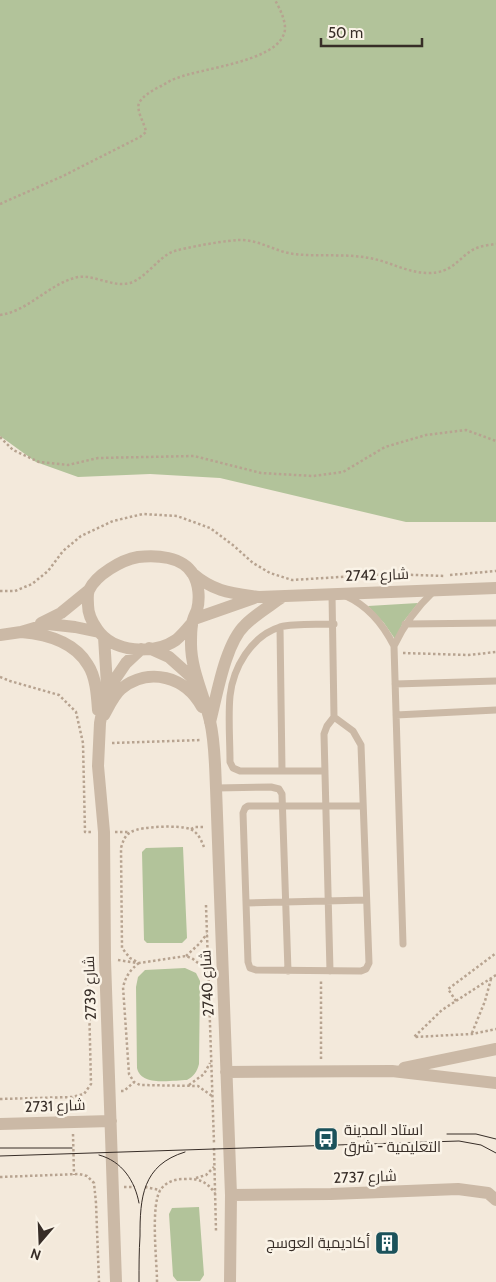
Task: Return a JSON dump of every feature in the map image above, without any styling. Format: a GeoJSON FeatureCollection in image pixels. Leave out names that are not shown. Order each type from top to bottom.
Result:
{"type":"FeatureCollection","features":[{"type":"Feature","properties":{"kind":"street"},"geometry":{"type":"LineString","coordinates":[[0,635],[21,632],[48,624],[75,627],[102,635],[119,646],[129,649],[145,649],[166,645],[176,640],[193,621],[198,607],[199,595],[197,584],[192,572],[174,559],[152,555],[132,558],[117,563],[88,591],[61,613],[21,632]]}},
{"type":"Feature","properties":{"kind":"street","name":"شارع 2742"},"geometry":{"type":"LineString","coordinates":[[192,572],[204,583],[227,593],[259,597],[496,588]]}},
{"type":"Feature","properties":{"kind":"street"},"geometry":{"type":"LineString","coordinates":[[88,591],[88,610],[92,622],[102,635]]}},
{"type":"Feature","properties":{"kind":"street","name":"شارع 2742"},"geometry":{"type":"LineString","coordinates":[[193,621],[259,597]]}},
{"type":"Feature","properties":{"kind":"street"},"geometry":{"type":"LineString","coordinates":[[210,722],[224,664],[244,625],[282,597]]}},
{"type":"Feature","properties":{"kind":"street","name":"شارع 2740"},"geometry":{"type":"LineString","coordinates":[[193,621],[192,656],[210,722],[216,788],[231,1195],[230,1282]]}},
{"type":"Feature","properties":{"kind":"street"},"geometry":{"type":"LineString","coordinates":[[21,632],[40,634],[59,640],[75,650],[89,665],[94,682],[100,724]]}},
{"type":"Feature","properties":{"kind":"street","name":"شارع 2739"},"geometry":{"type":"LineString","coordinates":[[102,635],[107,676],[100,724],[98,766],[104,832],[105,960],[116,1282]]}},
{"type":"Feature","properties":{"kind":"street"},"geometry":{"type":"LineString","coordinates":[[145,649],[169,657],[199,684]]}},
{"type":"Feature","properties":{"kind":"street","name":"شارع 2739"},"geometry":{"type":"LineString","coordinates":[[106,693],[126,663],[145,649]]}},
{"type":"Feature","properties":{"kind":"street"},"geometry":{"type":"LineString","coordinates":[[100,724],[109,705],[120,690],[136,680],[154,675],[173,679],[190,689],[198,699],[210,722]]}},
{"type":"Feature","properties":{"kind":"street"},"geometry":{"type":"LineString","coordinates":[[392,1071],[496,1049]]}},
{"type":"Feature","properties":{"kind":"street"},"geometry":{"type":"LineString","coordinates":[[226,1072],[392,1071],[496,1083]]}},
{"type":"Feature","properties":{"kind":"street","name":"شارع 2731"},"geometry":{"type":"LineString","coordinates":[[0,1124],[111,1121]]}},
{"type":"Feature","properties":{"kind":"street","name":"شارع 2737"},"geometry":{"type":"LineString","coordinates":[[231,1195],[331,1194],[458,1189],[488,1193],[496,1200]]}},
{"type":"Feature","properties":{"kind":"lane"},"geometry":{"type":"LineString","coordinates":[[403,944],[394,649],[406,624],[416,610],[436,589]]}},
{"type":"Feature","properties":{"kind":"lane"},"geometry":{"type":"LineString","coordinates":[[330,971],[324,734],[334,717],[336,593],[359,603],[376,618],[394,649]]}},
{"type":"Feature","properties":{"kind":"lane"},"geometry":{"type":"LineString","coordinates":[[406,624],[496,623]]}},
{"type":"Feature","properties":{"kind":"lane"},"geometry":{"type":"LineString","coordinates":[[325,771],[240,771],[233,768],[230,762],[230,695],[242,659],[252,645],[266,634],[280,627],[334,624]]}},
{"type":"Feature","properties":{"kind":"lane"},"geometry":{"type":"LineString","coordinates":[[280,627],[282,771]]}},
{"type":"Feature","properties":{"kind":"lane"},"geometry":{"type":"LineString","coordinates":[[395,684],[496,681]]}},
{"type":"Feature","properties":{"kind":"lane"},"geometry":{"type":"LineString","coordinates":[[396,715],[496,710]]}},
{"type":"Feature","properties":{"kind":"lane"},"geometry":{"type":"LineString","coordinates":[[334,717],[353,731],[361,745],[363,806],[368,963],[366,969],[361,972],[256,970],[250,968],[248,962],[246,903],[245,808],[248,806],[363,806]]}},
{"type":"Feature","properties":{"kind":"lane"},"geometry":{"type":"LineString","coordinates":[[216,788],[271,787],[279,789],[282,794],[288,971]]}},
{"type":"Feature","properties":{"kind":"lane"},"geometry":{"type":"LineString","coordinates":[[246,903],[366,900]]}},
{"type":"Feature","properties":{"kind":"path"},"geometry":{"type":"LineString","coordinates":[[0,204],[63,176],[140,137],[146,132],[138,106],[148,93],[177,78],[246,60],[275,47],[284,36],[285,26],[280,8],[275,0]]}},
{"type":"Feature","properties":{"kind":"path"},"geometry":{"type":"LineString","coordinates":[[0,314],[10,313],[32,302],[54,286],[76,277],[109,283],[130,283],[172,252],[215,244],[244,240],[292,254],[372,258],[408,270],[429,273],[451,268],[474,249],[496,244]]}},
{"type":"Feature","properties":{"kind":"path"},"geometry":{"type":"LineString","coordinates":[[0,437],[13,450],[38,462],[68,465],[98,458],[194,456],[261,472],[313,476],[342,472],[385,447],[426,435],[466,430],[496,441]]}},
{"type":"Feature","properties":{"kind":"path"},"geometry":{"type":"LineString","coordinates":[[0,591],[15,591],[32,584],[48,571],[62,551],[81,536],[113,521],[143,514],[177,516],[210,528],[253,563],[270,573],[292,580],[388,574],[447,576],[496,571]]}},
{"type":"Feature","properties":{"kind":"path"},"geometry":{"type":"LineString","coordinates":[[394,649],[449,655],[496,652]]}},
{"type":"Feature","properties":{"kind":"path"},"geometry":{"type":"LineString","coordinates":[[0,677],[59,695],[76,712],[83,742],[86,832],[131,832]]}},
{"type":"Feature","properties":{"kind":"path"},"geometry":{"type":"LineString","coordinates":[[98,744],[213,740]]}},
{"type":"Feature","properties":{"kind":"path"},"geometry":{"type":"LineString","coordinates":[[139,963],[130,958],[122,948],[121,848],[125,837],[141,828],[192,829],[199,835],[204,848]]}},
{"type":"Feature","properties":{"kind":"path"},"geometry":{"type":"LineString","coordinates":[[206,905],[214,1143]]}},
{"type":"Feature","properties":{"kind":"path"},"geometry":{"type":"LineString","coordinates":[[0,1099],[72,1097],[84,1094],[91,1084],[88,960],[139,963],[186,956],[207,934]]}},
{"type":"Feature","properties":{"kind":"path"},"geometry":{"type":"LineString","coordinates":[[456,1001],[448,989],[496,953]]}},
{"type":"Feature","properties":{"kind":"path"},"geometry":{"type":"LineString","coordinates":[[186,956],[208,971]]}},
{"type":"Feature","properties":{"kind":"path"},"geometry":{"type":"LineString","coordinates":[[139,963],[131,969],[123,987],[129,1074],[134,1082],[146,1086],[189,1085],[204,1089],[212,1096]]}},
{"type":"Feature","properties":{"kind":"path"},"geometry":{"type":"LineString","coordinates":[[321,971],[321,1071]]}},
{"type":"Feature","properties":{"kind":"path"},"geometry":{"type":"LineString","coordinates":[[496,976],[442,1010],[414,1037],[472,1034],[496,1029]]}},
{"type":"Feature","properties":{"kind":"path"},"geometry":{"type":"LineString","coordinates":[[472,1034],[492,978]]}},
{"type":"Feature","properties":{"kind":"path"},"geometry":{"type":"LineString","coordinates":[[189,1085],[204,1074],[210,1061]]}},
{"type":"Feature","properties":{"kind":"path"},"geometry":{"type":"LineString","coordinates":[[196,1178],[204,1182],[215,1193],[214,1148]]}},
{"type":"Feature","properties":{"kind":"path"},"geometry":{"type":"LineString","coordinates":[[157,1282],[155,1204],[160,1190],[165,1184],[176,1179],[196,1178],[206,1175],[215,1166]]}},
{"type":"Feature","properties":{"kind":"path"},"geometry":{"type":"LineString","coordinates":[[0,1177],[79,1174],[87,1176],[94,1182],[99,1282]]}},
{"type":"Feature","properties":{"kind":"path"},"geometry":{"type":"LineString","coordinates":[[144,1187],[160,1190]]}},
{"type":"Feature","properties":{"kind":"green space"},"geometry":{"type":"Polygon","coordinates":[[[0,0],[496,0],[496,522],[406,522],[220,478],[150,474],[78,477],[36,462],[0,436],[0,0]]]}},
{"type":"Feature","properties":{"kind":"green space"},"geometry":{"type":"Polygon","coordinates":[[[418,603],[404,621],[395,639],[384,623],[368,606],[418,603]]]}},
{"type":"Feature","properties":{"kind":"green space"},"geometry":{"type":"Polygon","coordinates":[[[183,847],[187,938],[182,943],[147,943],[144,940],[142,852],[146,848],[183,847]]]}},
{"type":"Feature","properties":{"kind":"green space"},"geometry":{"type":"Polygon","coordinates":[[[185,968],[196,973],[200,981],[198,1067],[195,1074],[187,1080],[158,1081],[145,1078],[137,1068],[136,987],[138,977],[145,970],[185,968]]]}},
{"type":"Feature","properties":{"kind":"green space"},"geometry":{"type":"Polygon","coordinates":[[[199,1207],[204,1275],[200,1281],[177,1281],[173,1276],[169,1214],[172,1208],[199,1207]]]}},
{"type":"Feature","properties":{"kind":"tram line"},"geometry":{"type":"LineString","coordinates":[[447,1134],[476,1134],[496,1139]]}},
{"type":"Feature","properties":{"kind":"tram line"},"geometry":{"type":"LineString","coordinates":[[0,1156],[459,1141],[481,1145],[496,1153]]}},
{"type":"Feature","properties":{"kind":"tram line"},"geometry":{"type":"LineString","coordinates":[[0,1148],[72,1148]]}},
{"type":"Feature","properties":{"kind":"tram line"},"geometry":{"type":"LineString","coordinates":[[139,1282],[141,1209],[146,1185],[160,1165],[185,1152]]}},
{"type":"Feature","properties":{"kind":"tram line"},"geometry":{"type":"LineString","coordinates":[[99,1155],[121,1167],[131,1180],[139,1203]]}},
{"type":"Feature","properties":{"kind":"place","name":"استاد المدينة التعليمية - شرق"},"geometry":{"type":"Point","coordinates":[326,1139]}},
{"type":"Feature","properties":{"kind":"place","name":"أكاديمية العوسج"},"geometry":{"type":"Point","coordinates":[387,1243]}}]}
